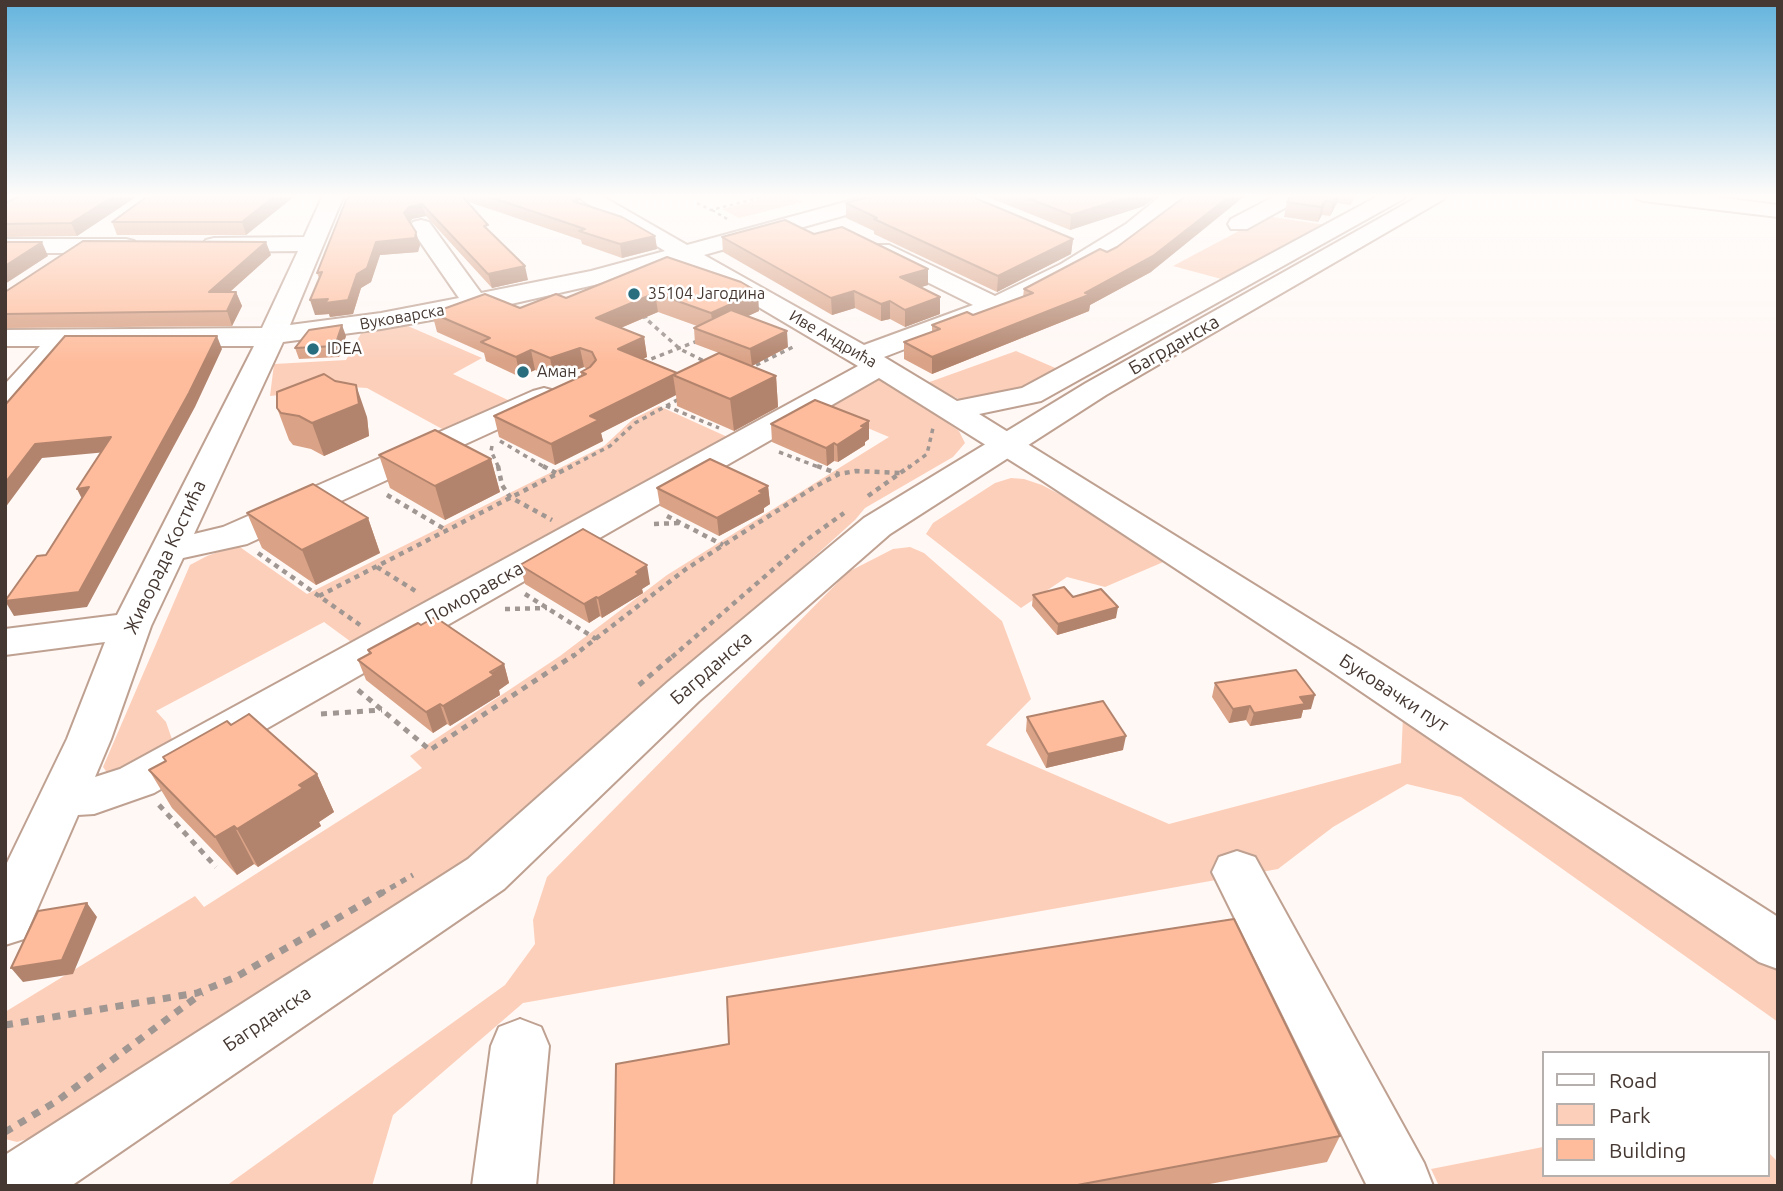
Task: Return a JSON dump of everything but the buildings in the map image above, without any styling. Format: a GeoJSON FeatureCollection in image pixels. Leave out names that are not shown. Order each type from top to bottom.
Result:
{"type":"FeatureCollection","features":[{"type":"Feature","properties":{"kind":"street"},"geometry":{"type":"LineString","coordinates":[[48,269],[76,251]]}},
{"type":"Feature","properties":{"kind":"street","name":"Живорада Костића"},"geometry":{"type":"LineString","coordinates":[[5,923],[89,740],[131,626],[271,336],[308,251]]}},
{"type":"Feature","properties":{"kind":"street"},"geometry":{"type":"LineString","coordinates":[[438,251],[476,304]]}},
{"type":"Feature","properties":{"kind":"street","name":"Вуковарска"},"geometry":{"type":"LineString","coordinates":[[5,338],[249,338],[354,326],[476,304],[594,278],[690,251]]}},
{"type":"Feature","properties":{"kind":"street"},"geometry":{"type":"LineString","coordinates":[[883,251],[995,306]]}},
{"type":"Feature","properties":{"kind":"street"},"geometry":{"type":"LineString","coordinates":[[1093,251],[1099,253]]}},
{"type":"Feature","properties":{"kind":"street","name":"Поморавска"},"geometry":{"type":"LineString","coordinates":[[61,797],[94,796],[137,781],[748,440],[870,361],[995,306],[1102,251]]}},
{"type":"Feature","properties":{"kind":"street","name":"Багрданска"},"geometry":{"type":"LineString","coordinates":[[15,1186],[486,874],[684,691],[877,526],[1006,445],[1096,374],[1317,251]]}},
{"type":"Feature","properties":{"kind":"street","name":"Иве Андрића"},"geometry":{"type":"LineString","coordinates":[[685,252],[870,361],[940,416],[1006,445]]}},
{"type":"Feature","properties":{"kind":"street"},"geometry":{"type":"LineString","coordinates":[[5,402],[62,338]]}},
{"type":"Feature","properties":{"kind":"street"},"geometry":{"type":"LineString","coordinates":[[940,416],[1031,395],[1096,374]]}},
{"type":"Feature","properties":{"kind":"street"},"geometry":{"type":"LineString","coordinates":[[168,550],[234,536],[571,385]]}},
{"type":"Feature","properties":{"kind":"street","name":"Буковачки пут"},"geometry":{"type":"LineString","coordinates":[[1006,445],[1332,652],[1778,946]]}},
{"type":"Feature","properties":{"kind":"street"},"geometry":{"type":"LineString","coordinates":[[5,642],[131,626]]}},
{"type":"Feature","properties":{"kind":"street"},"geometry":{"type":"LineString","coordinates":[[1237,872],[1401,1186]]}},
{"type":"Feature","properties":{"kind":"street"},"geometry":{"type":"LineString","coordinates":[[504,1186],[520,1046]]}},
{"type":"Feature","properties":{"kind":"path"},"geometry":{"type":"LineString","coordinates":[[657,312],[644,317],[680,349],[713,365]]}},
{"type":"Feature","properties":{"kind":"path"},"geometry":{"type":"LineString","coordinates":[[637,364],[703,339]]}},
{"type":"Feature","properties":{"kind":"path"},"geometry":{"type":"LineString","coordinates":[[746,370],[795,346],[783,341]]}},
{"type":"Feature","properties":{"kind":"path"},"geometry":{"type":"LineString","coordinates":[[319,596],[610,446],[625,429],[665,405],[688,396]]}},
{"type":"Feature","properties":{"kind":"path"},"geometry":{"type":"LineString","coordinates":[[665,405],[839,474]]}},
{"type":"Feature","properties":{"kind":"path"},"geometry":{"type":"LineString","coordinates":[[860,502],[928,454],[933,426],[940,416]]}},
{"type":"Feature","properties":{"kind":"path"},"geometry":{"type":"LineString","coordinates":[[557,473],[494,439],[491,451],[499,467],[502,485],[510,497],[578,535]]}},
{"type":"Feature","properties":{"kind":"path"},"geometry":{"type":"LineString","coordinates":[[335,671],[430,750],[596,639],[686,569],[816,486],[839,474],[856,471],[902,473]]}},
{"type":"Feature","properties":{"kind":"path"},"geometry":{"type":"LineString","coordinates":[[360,480],[446,530]]}},
{"type":"Feature","properties":{"kind":"path"},"geometry":{"type":"LineString","coordinates":[[638,501],[723,545]]}},
{"type":"Feature","properties":{"kind":"path"},"geometry":{"type":"LineString","coordinates":[[634,690],[808,539],[850,509]]}},
{"type":"Feature","properties":{"kind":"path"},"geometry":{"type":"LineString","coordinates":[[234,536],[386,643]]}},
{"type":"Feature","properties":{"kind":"path"},"geometry":{"type":"LineString","coordinates":[[376,566],[445,610]]}},
{"type":"Feature","properties":{"kind":"path"},"geometry":{"type":"LineString","coordinates":[[500,579],[596,639]]}},
{"type":"Feature","properties":{"kind":"path"},"geometry":{"type":"LineString","coordinates":[[137,781],[216,867]]}},
{"type":"Feature","properties":{"kind":"path"},"geometry":{"type":"LineString","coordinates":[[5,1025],[208,989],[236,977],[422,870]]}},
{"type":"Feature","properties":{"kind":"path"},"geometry":{"type":"LineString","coordinates":[[5,1132],[57,1101],[208,989]]}},
{"type":"Feature","properties":{"kind":"green space"},"geometry":{"type":"Polygon","coordinates":[[[1202,251],[1284,251],[1225,280],[1173,266],[1202,251]]]}},
{"type":"Feature","properties":{"kind":"green space"},"geometry":{"type":"Polygon","coordinates":[[[401,323],[482,358],[453,374],[510,401],[444,430],[367,388],[351,387],[270,396],[274,364],[346,360],[363,330],[401,323]]]}},
{"type":"Feature","properties":{"kind":"green space"},"geometry":{"type":"Polygon","coordinates":[[[1016,351],[1060,370],[1018,392],[971,399],[959,399],[924,384],[1016,351]]]}},
{"type":"Feature","properties":{"kind":"green space"},"geometry":{"type":"Polygon","coordinates":[[[875,379],[887,380],[959,431],[965,443],[953,457],[865,508],[855,520],[480,858],[44,1134],[17,1142],[5,1139],[5,1012],[195,896],[204,907],[422,768],[410,756],[560,656],[667,575],[889,437],[820,408],[875,379]]]}},
{"type":"Feature","properties":{"kind":"green space"},"geometry":{"type":"Polygon","coordinates":[[[659,406],[732,439],[358,647],[324,622],[156,711],[166,722],[174,745],[108,774],[103,767],[190,565],[237,545],[307,594],[604,446],[633,419],[659,406]]]}},
{"type":"Feature","properties":{"kind":"green space"},"geometry":{"type":"Polygon","coordinates":[[[1011,478],[1042,485],[1099,515],[1168,560],[1105,587],[1067,577],[1021,608],[926,534],[933,523],[995,483],[1011,478]]]}},
{"type":"Feature","properties":{"kind":"green space"},"geometry":{"type":"Polygon","coordinates":[[[910,547],[924,553],[1002,621],[1031,699],[986,745],[1169,824],[1401,763],[1403,715],[1778,964],[1778,1022],[1461,797],[1407,784],[1333,827],[1278,869],[523,1003],[393,1115],[372,1186],[226,1186],[505,985],[535,944],[533,920],[547,877],[848,572],[893,549],[910,547]]]}},
{"type":"Feature","properties":{"kind":"green space"},"geometry":{"type":"Polygon","coordinates":[[[1542,1147],[1542,1177],[1769,1177],[1769,1153],[1778,1162],[1778,1186],[1439,1186],[1431,1169],[1542,1147]]]}},
{"type":"Feature","properties":{"kind":"place","name":"35104 Јагодина"},"geometry":{"type":"Point","coordinates":[634,294]}},
{"type":"Feature","properties":{"kind":"place","name":"IDEA"},"geometry":{"type":"Point","coordinates":[313,349]}},
{"type":"Feature","properties":{"kind":"place","name":"Аман"},"geometry":{"type":"Point","coordinates":[523,372]}}]}
